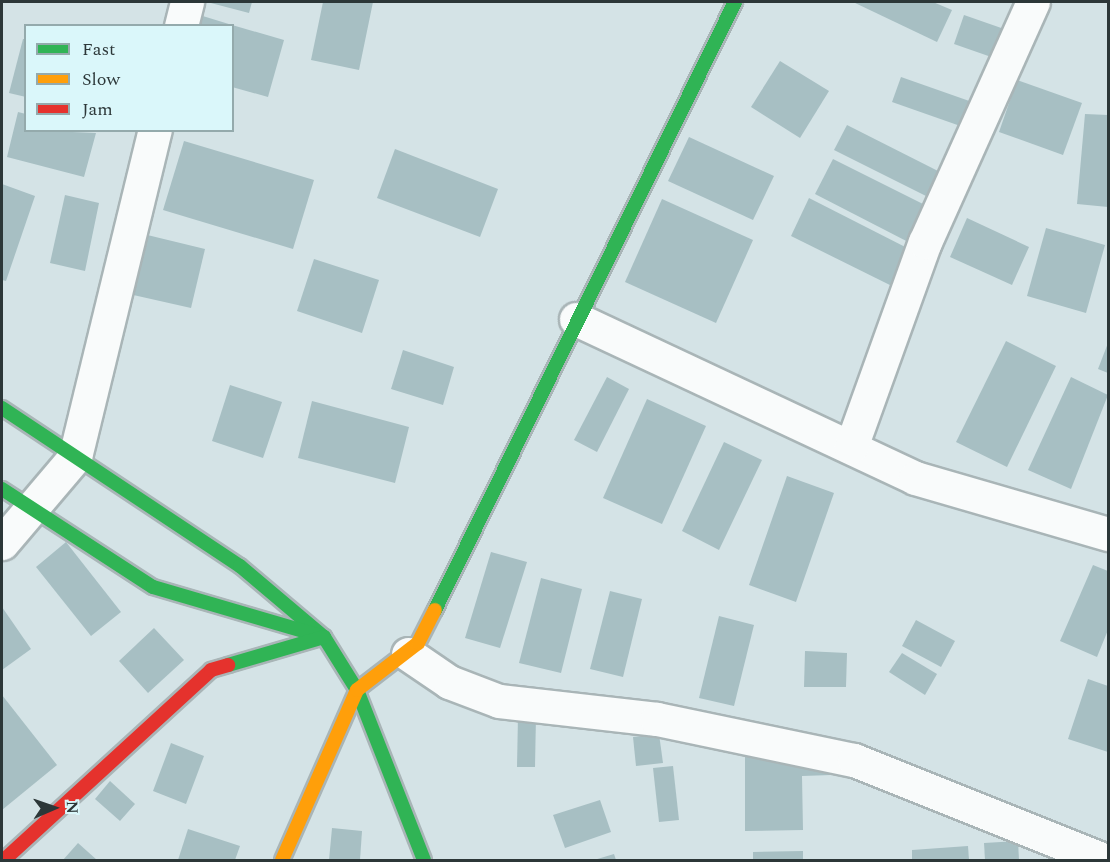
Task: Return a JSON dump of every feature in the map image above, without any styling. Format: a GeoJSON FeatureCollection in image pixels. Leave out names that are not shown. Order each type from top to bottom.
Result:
{"type":"FeatureCollection","features":[{"type":"Feature","properties":{"kind":"street"},"geometry":{"type":"LineString","coordinates":[[182,24],[187,2]]}},
{"type":"Feature","properties":{"kind":"street"},"geometry":{"type":"LineString","coordinates":[[282,861],[357,690],[408,654],[418,644],[576,319],[735,2]]}},
{"type":"Feature","properties":{"kind":"street"},"geometry":{"type":"LineString","coordinates":[[850,447],[925,242],[1033,2]]}},
{"type":"Feature","properties":{"kind":"street"},"geometry":{"type":"LineString","coordinates":[[2,543],[75,457],[155,132]]}},
{"type":"Feature","properties":{"kind":"street"},"geometry":{"type":"LineString","coordinates":[[576,319],[915,478],[1108,534]]}},
{"type":"Feature","properties":{"kind":"street"},"geometry":{"type":"LineString","coordinates":[[2,408],[240,566],[324,637],[357,690],[424,861]]}},
{"type":"Feature","properties":{"kind":"street"},"geometry":{"type":"LineString","coordinates":[[2,489],[153,587],[324,637]]}},
{"type":"Feature","properties":{"kind":"street"},"geometry":{"type":"LineString","coordinates":[[4,861],[211,670],[324,637]]}},
{"type":"Feature","properties":{"kind":"street"},"geometry":{"type":"LineString","coordinates":[[408,654],[449,682],[498,701],[657,719],[854,760],[1047,848],[1104,861]]}},
{"type":"Feature","properties":{"kind":"building"},"geometry":{"type":"Polygon","coordinates":[[[207,2],[252,2],[249,13],[207,2]]]}},
{"type":"Feature","properties":{"kind":"building"},"geometry":{"type":"Polygon","coordinates":[[[323,2],[373,2],[359,70],[311,60],[323,2]]]}},
{"type":"Feature","properties":{"kind":"building"},"geometry":{"type":"Polygon","coordinates":[[[853,2],[933,2],[952,10],[937,42],[853,2]]]}},
{"type":"Feature","properties":{"kind":"building"},"geometry":{"type":"Polygon","coordinates":[[[193,13],[229,24],[190,24],[193,13]]]}},
{"type":"Feature","properties":{"kind":"building"},"geometry":{"type":"Polygon","coordinates":[[[964,15],[1007,30],[997,59],[954,44],[964,15]]]}},
{"type":"Feature","properties":{"kind":"building"},"geometry":{"type":"Polygon","coordinates":[[[234,26],[284,40],[268,97],[234,88],[234,26]]]}},
{"type":"Feature","properties":{"kind":"building"},"geometry":{"type":"Polygon","coordinates":[[[23,39],[24,39],[24,97],[9,93],[23,39]]]}},
{"type":"Feature","properties":{"kind":"building"},"geometry":{"type":"Polygon","coordinates":[[[780,61],[829,91],[800,138],[751,107],[780,61]]]}},
{"type":"Feature","properties":{"kind":"building"},"geometry":{"type":"Polygon","coordinates":[[[901,77],[975,103],[966,128],[892,102],[901,77]]]}},
{"type":"Feature","properties":{"kind":"building"},"geometry":{"type":"Polygon","coordinates":[[[1017,80],[1082,103],[1063,155],[999,132],[1017,80]]]}},
{"type":"Feature","properties":{"kind":"building"},"geometry":{"type":"Polygon","coordinates":[[[18,112],[24,114],[24,132],[96,133],[84,177],[7,157],[18,112]]]}},
{"type":"Feature","properties":{"kind":"building"},"geometry":{"type":"Polygon","coordinates":[[[1085,114],[1108,115],[1108,207],[1077,204],[1085,114]]]}},
{"type":"Feature","properties":{"kind":"building"},"geometry":{"type":"Polygon","coordinates":[[[847,125],[940,172],[928,197],[834,150],[847,125]]]}},
{"type":"Feature","properties":{"kind":"building"},"geometry":{"type":"Polygon","coordinates":[[[689,137],[774,176],[753,220],[668,181],[689,137]]]}},
{"type":"Feature","properties":{"kind":"building"},"geometry":{"type":"Polygon","coordinates":[[[184,141],[314,180],[293,249],[163,210],[184,141]]]}},
{"type":"Feature","properties":{"kind":"building"},"geometry":{"type":"Polygon","coordinates":[[[395,149],[498,189],[480,237],[377,198],[395,149]]]}},
{"type":"Feature","properties":{"kind":"building"},"geometry":{"type":"Polygon","coordinates":[[[833,159],[935,210],[916,246],[815,194],[833,159]]]}},
{"type":"Feature","properties":{"kind":"building"},"geometry":{"type":"Polygon","coordinates":[[[2,184],[35,196],[6,281],[2,280],[2,184]]]}},
{"type":"Feature","properties":{"kind":"building"},"geometry":{"type":"Polygon","coordinates":[[[65,195],[99,203],[85,271],[50,263],[65,195]]]}},
{"type":"Feature","properties":{"kind":"building"},"geometry":{"type":"Polygon","coordinates":[[[809,198],[917,253],[900,290],[791,236],[809,198]]]}},
{"type":"Feature","properties":{"kind":"building"},"geometry":{"type":"Polygon","coordinates":[[[662,199],[753,240],[716,323],[625,282],[662,199]]]}},
{"type":"Feature","properties":{"kind":"building"},"geometry":{"type":"Polygon","coordinates":[[[967,218],[1029,247],[1012,285],[950,257],[967,218]]]}},
{"type":"Feature","properties":{"kind":"building"},"geometry":{"type":"Polygon","coordinates":[[[1046,228],[1105,245],[1086,313],[1027,296],[1046,228]]]}},
{"type":"Feature","properties":{"kind":"building"},"geometry":{"type":"Polygon","coordinates":[[[135,232],[205,249],[191,308],[120,292],[135,232]]]}},
{"type":"Feature","properties":{"kind":"building"},"geometry":{"type":"Polygon","coordinates":[[[314,259],[379,280],[362,333],[297,311],[314,259]]]}},
{"type":"Feature","properties":{"kind":"building"},"geometry":{"type":"Polygon","coordinates":[[[1006,341],[1056,366],[1007,467],[956,442],[1006,341]]]}},
{"type":"Feature","properties":{"kind":"building"},"geometry":{"type":"Polygon","coordinates":[[[1108,343],[1108,373],[1098,369],[1108,343]]]}},
{"type":"Feature","properties":{"kind":"building"},"geometry":{"type":"Polygon","coordinates":[[[403,350],[454,367],[443,405],[391,389],[403,350]]]}},
{"type":"Feature","properties":{"kind":"building"},"geometry":{"type":"Polygon","coordinates":[[[607,377],[629,389],[597,452],[574,440],[607,377]]]}},
{"type":"Feature","properties":{"kind":"building"},"geometry":{"type":"Polygon","coordinates":[[[1071,377],[1108,395],[1071,489],[1028,470],[1071,377]]]}},
{"type":"Feature","properties":{"kind":"building"},"geometry":{"type":"Polygon","coordinates":[[[230,385],[282,402],[263,458],[212,441],[230,385]]]}},
{"type":"Feature","properties":{"kind":"building"},"geometry":{"type":"Polygon","coordinates":[[[647,399],[706,426],[662,524],[603,498],[647,399]]]}},
{"type":"Feature","properties":{"kind":"building"},"geometry":{"type":"Polygon","coordinates":[[[312,401],[409,427],[395,483],[298,458],[312,401]]]}},
{"type":"Feature","properties":{"kind":"building"},"geometry":{"type":"Polygon","coordinates":[[[724,442],[762,460],[719,550],[682,531],[724,442]]]}},
{"type":"Feature","properties":{"kind":"building"},"geometry":{"type":"Polygon","coordinates":[[[787,476],[834,493],[796,602],[749,585],[787,476]]]}},
{"type":"Feature","properties":{"kind":"building"},"geometry":{"type":"Polygon","coordinates":[[[66,542],[121,612],[91,636],[36,567],[66,542]]]}},
{"type":"Feature","properties":{"kind":"building"},"geometry":{"type":"Polygon","coordinates":[[[491,552],[527,562],[500,648],[465,638],[491,552]]]}},
{"type":"Feature","properties":{"kind":"building"},"geometry":{"type":"Polygon","coordinates":[[[1093,565],[1108,571],[1108,630],[1097,657],[1060,641],[1093,565]]]}},
{"type":"Feature","properties":{"kind":"building"},"geometry":{"type":"Polygon","coordinates":[[[541,578],[582,589],[561,673],[519,663],[541,578]]]}},
{"type":"Feature","properties":{"kind":"building"},"geometry":{"type":"Polygon","coordinates":[[[610,591],[642,599],[623,677],[590,669],[610,591]]]}},
{"type":"Feature","properties":{"kind":"building"},"geometry":{"type":"Polygon","coordinates":[[[2,607],[31,649],[2,670],[2,607]]]}},
{"type":"Feature","properties":{"kind":"building"},"geometry":{"type":"Polygon","coordinates":[[[719,616],[754,625],[734,706],[699,698],[719,616]]]}},
{"type":"Feature","properties":{"kind":"building"},"geometry":{"type":"Polygon","coordinates":[[[916,620],[955,641],[941,667],[902,646],[916,620]]]}},
{"type":"Feature","properties":{"kind":"building"},"geometry":{"type":"Polygon","coordinates":[[[154,628],[184,660],[148,693],[119,661],[154,628]]]}},
{"type":"Feature","properties":{"kind":"building"},"geometry":{"type":"Polygon","coordinates":[[[805,651],[847,653],[846,687],[804,687],[805,651]]]}},
{"type":"Feature","properties":{"kind":"building"},"geometry":{"type":"Polygon","coordinates":[[[902,653],[937,674],[925,695],[889,672],[902,653]]]}},
{"type":"Feature","properties":{"kind":"building"},"geometry":{"type":"Polygon","coordinates":[[[1088,679],[1108,686],[1108,752],[1068,739],[1088,679]]]}},
{"type":"Feature","properties":{"kind":"building"},"geometry":{"type":"Polygon","coordinates":[[[2,695],[57,765],[2,810],[2,695]]]}},
{"type":"Feature","properties":{"kind":"building"},"geometry":{"type":"Polygon","coordinates":[[[518,716],[536,716],[535,767],[517,767],[518,716]]]}},
{"type":"Feature","properties":{"kind":"building"},"geometry":{"type":"Polygon","coordinates":[[[659,734],[663,763],[636,766],[633,737],[659,734]]]}},
{"type":"Feature","properties":{"kind":"building"},"geometry":{"type":"Polygon","coordinates":[[[171,743],[204,756],[186,804],[153,791],[171,743]]]}},
{"type":"Feature","properties":{"kind":"building"},"geometry":{"type":"Polygon","coordinates":[[[745,748],[831,748],[831,775],[802,776],[803,830],[745,831],[745,748]]]}},
{"type":"Feature","properties":{"kind":"building"},"geometry":{"type":"Polygon","coordinates":[[[673,766],[679,820],[659,822],[653,768],[673,766]]]}},
{"type":"Feature","properties":{"kind":"building"},"geometry":{"type":"Polygon","coordinates":[[[110,781],[135,804],[120,821],[95,799],[110,781]]]}},
{"type":"Feature","properties":{"kind":"building"},"geometry":{"type":"Polygon","coordinates":[[[600,800],[611,832],[565,848],[553,815],[600,800]]]}},
{"type":"Feature","properties":{"kind":"building"},"geometry":{"type":"Polygon","coordinates":[[[332,828],[362,831],[360,860],[329,860],[332,828]]]}},
{"type":"Feature","properties":{"kind":"building"},"geometry":{"type":"Polygon","coordinates":[[[188,829],[240,846],[235,860],[178,860],[188,829]]]}},
{"type":"Feature","properties":{"kind":"building"},"geometry":{"type":"Polygon","coordinates":[[[1018,841],[1019,860],[985,860],[984,843],[1018,841]]]}},
{"type":"Feature","properties":{"kind":"building"},"geometry":{"type":"Polygon","coordinates":[[[78,843],[97,860],[63,860],[78,843]]]}},
{"type":"Feature","properties":{"kind":"building"},"geometry":{"type":"Polygon","coordinates":[[[968,846],[969,860],[912,860],[912,850],[968,846]]]}},
{"type":"Feature","properties":{"kind":"building"},"geometry":{"type":"Polygon","coordinates":[[[803,851],[803,860],[753,860],[753,852],[803,851]]]}},
{"type":"Feature","properties":{"kind":"building"},"geometry":{"type":"Polygon","coordinates":[[[614,854],[616,860],[594,860],[614,854]]]}},
{"type":"Feature","properties":{"kind":"traffic: fast"},"geometry":{"type":"LineString","coordinates":[[435,610],[735,2]]}},
{"type":"Feature","properties":{"kind":"traffic: fast"},"geometry":{"type":"LineString","coordinates":[[2,408],[240,566],[324,637],[357,690],[424,860]]}},
{"type":"Feature","properties":{"kind":"traffic: fast"},"geometry":{"type":"LineString","coordinates":[[2,489],[153,587],[324,637],[228,665]]}},
{"type":"Feature","properties":{"kind":"traffic: slow"},"geometry":{"type":"LineString","coordinates":[[282,860],[357,690],[418,643],[435,610]]}},
{"type":"Feature","properties":{"kind":"traffic: jam"},"geometry":{"type":"LineString","coordinates":[[4,860],[211,670],[228,665]]}}]}
